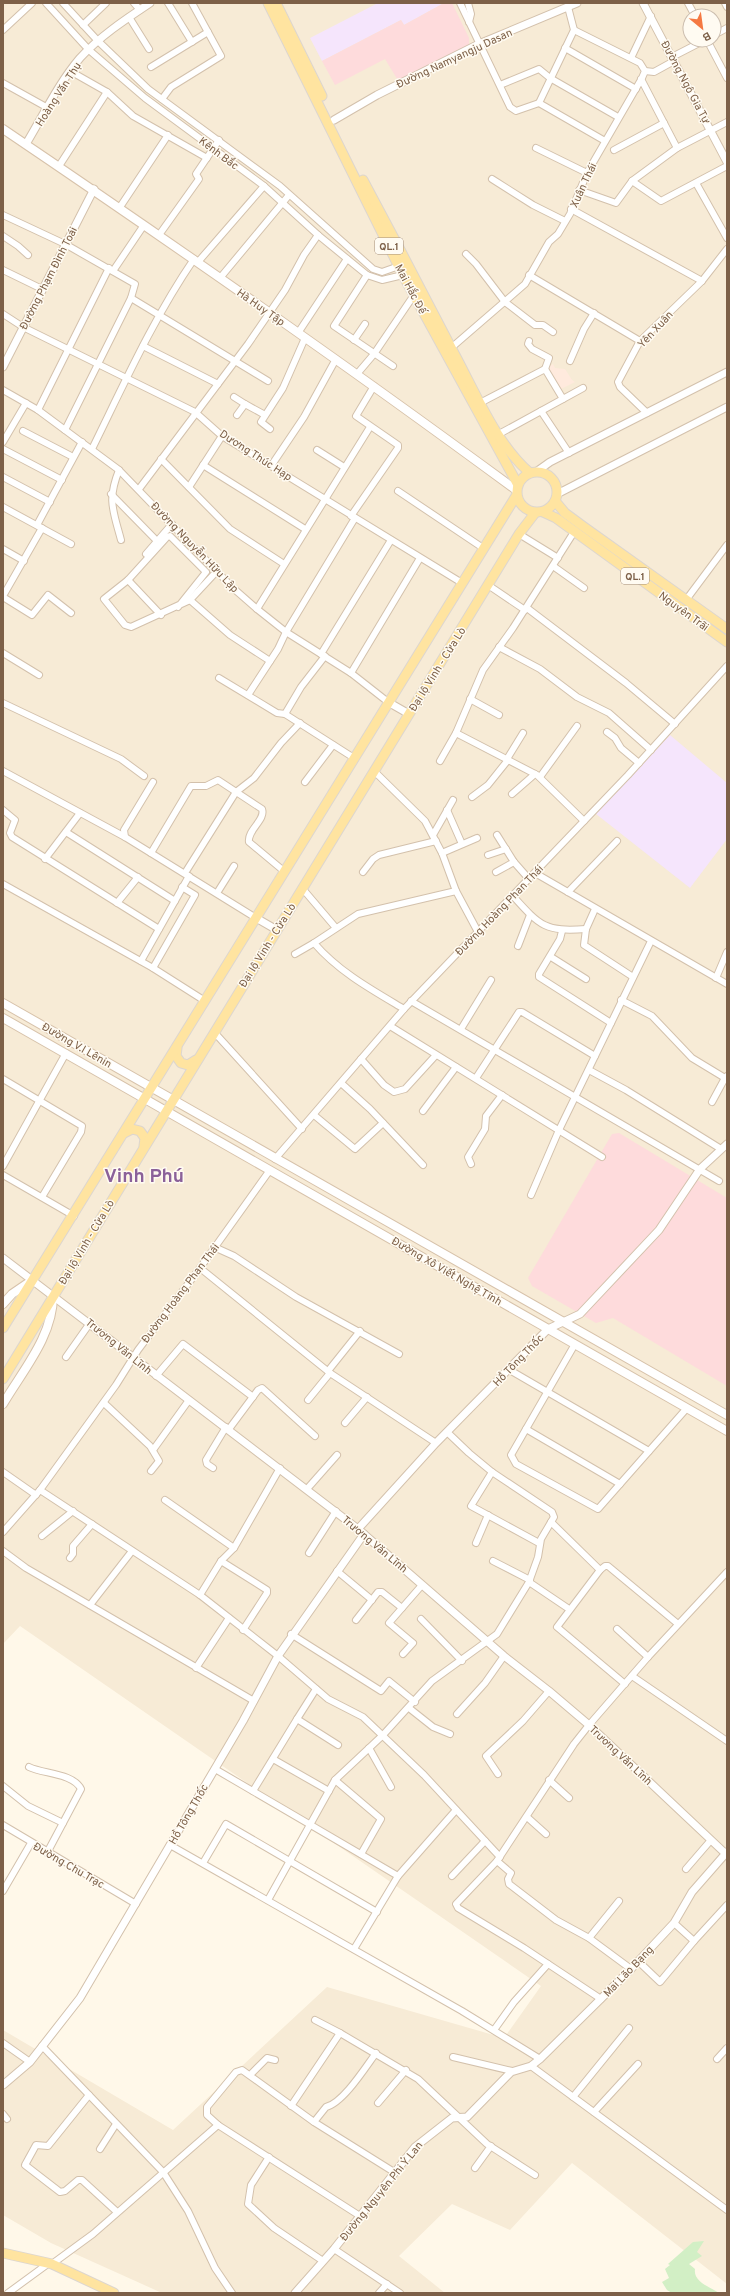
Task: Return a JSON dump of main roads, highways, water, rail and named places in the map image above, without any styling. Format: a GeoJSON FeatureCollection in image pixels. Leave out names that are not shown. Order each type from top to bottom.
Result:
{"type":"FeatureCollection","features":[{"type":"Feature","properties":{"kind":"main road","name":"Mai Hắc Đế"},"geometry":{"type":"LineString","coordinates":[[268,3],[288,32],[334,120],[401,270],[517,490]]}},
{"type":"Feature","properties":{"kind":"main road","name":"Mai Hắc Đế"},"geometry":{"type":"LineString","coordinates":[[276,3],[288,32],[357,173],[480,402],[518,463],[533,473]]}},
{"type":"Feature","properties":{"kind":"main road","name":"Hà Huy Tập"},"geometry":{"type":"LineString","coordinates":[[3,129],[94,188],[144,225],[159,234],[374,386],[517,490]]}},
{"type":"Feature","properties":{"kind":"main road"},"geometry":{"type":"LineString","coordinates":[[517,490],[521,480],[533,473]]}},
{"type":"Feature","properties":{"kind":"main road","name":"QL.1"},"geometry":{"type":"LineString","coordinates":[[533,473],[547,475],[552,478],[557,489],[556,498],[565,513],[727,629]]}},
{"type":"Feature","properties":{"kind":"main road","name":"QL.1"},"geometry":{"type":"LineString","coordinates":[[517,490],[522,506],[539,512]]}},
{"type":"Feature","properties":{"kind":"main road","name":"Đại lộ Vinh - Cửa Lò"},"geometry":{"type":"LineString","coordinates":[[3,1328],[32,1280],[74,1216],[285,872],[462,583],[517,490]]}},
{"type":"Feature","properties":{"kind":"main road"},"geometry":{"type":"LineString","coordinates":[[539,512],[556,498]]}},
{"type":"Feature","properties":{"kind":"main road","name":"Đại lộ Vinh - Cửa Lò"},"geometry":{"type":"LineString","coordinates":[[3,1379],[519,534],[539,512]]}},
{"type":"Feature","properties":{"kind":"main road","name":"Nguyên Trãi"},"geometry":{"type":"LineString","coordinates":[[539,512],[574,532],[727,642]]}},
{"type":"Feature","properties":{"kind":"main road"},"geometry":{"type":"LineString","coordinates":[[680,608],[686,600]]}},
{"type":"Feature","properties":{"kind":"main road","name":"Đường V.I Lênin"},"geometry":{"type":"LineString","coordinates":[[3,1002],[172,1100]]}},
{"type":"Feature","properties":{"kind":"main road","name":"Đường V.I Lênin"},"geometry":{"type":"LineString","coordinates":[[3,1018],[166,1111]]}},
{"type":"Feature","properties":{"kind":"main road"},"geometry":{"type":"LineString","coordinates":[[177,1048],[176,1056],[181,1063],[191,1064],[197,1060]]}},
{"type":"Feature","properties":{"kind":"main road","name":"Đường Xô Viết Nghệ Tĩnh"},"geometry":{"type":"LineString","coordinates":[[172,1100],[565,1321],[727,1415]]}},
{"type":"Feature","properties":{"kind":"main road","name":"Đường Xô Viết Nghệ Tĩnh"},"geometry":{"type":"LineString","coordinates":[[166,1111],[726,1429]]}},
{"type":"Feature","properties":{"kind":"main road"},"geometry":{"type":"LineString","coordinates":[[124,1133],[132,1129],[140,1131],[145,1138],[144,1146]]}},
{"type":"Feature","properties":{"kind":"main road"},"geometry":{"type":"LineString","coordinates":[[3,1304],[12,1294],[32,1280]]}},
{"type":"Feature","properties":{"kind":"main road"},"geometry":{"type":"LineString","coordinates":[[3,1404],[48,1329],[53,1313],[53,1295]]}},
{"type":"Feature","properties":{"kind":"main road"},"geometry":{"type":"LineString","coordinates":[[3,2252],[50,2263],[114,2293]]}},
{"type":"Feature","properties":{"kind":"district","name":"Vinh Phú"},"geometry":{"type":"Point","coordinates":[144,1175]}}]}
